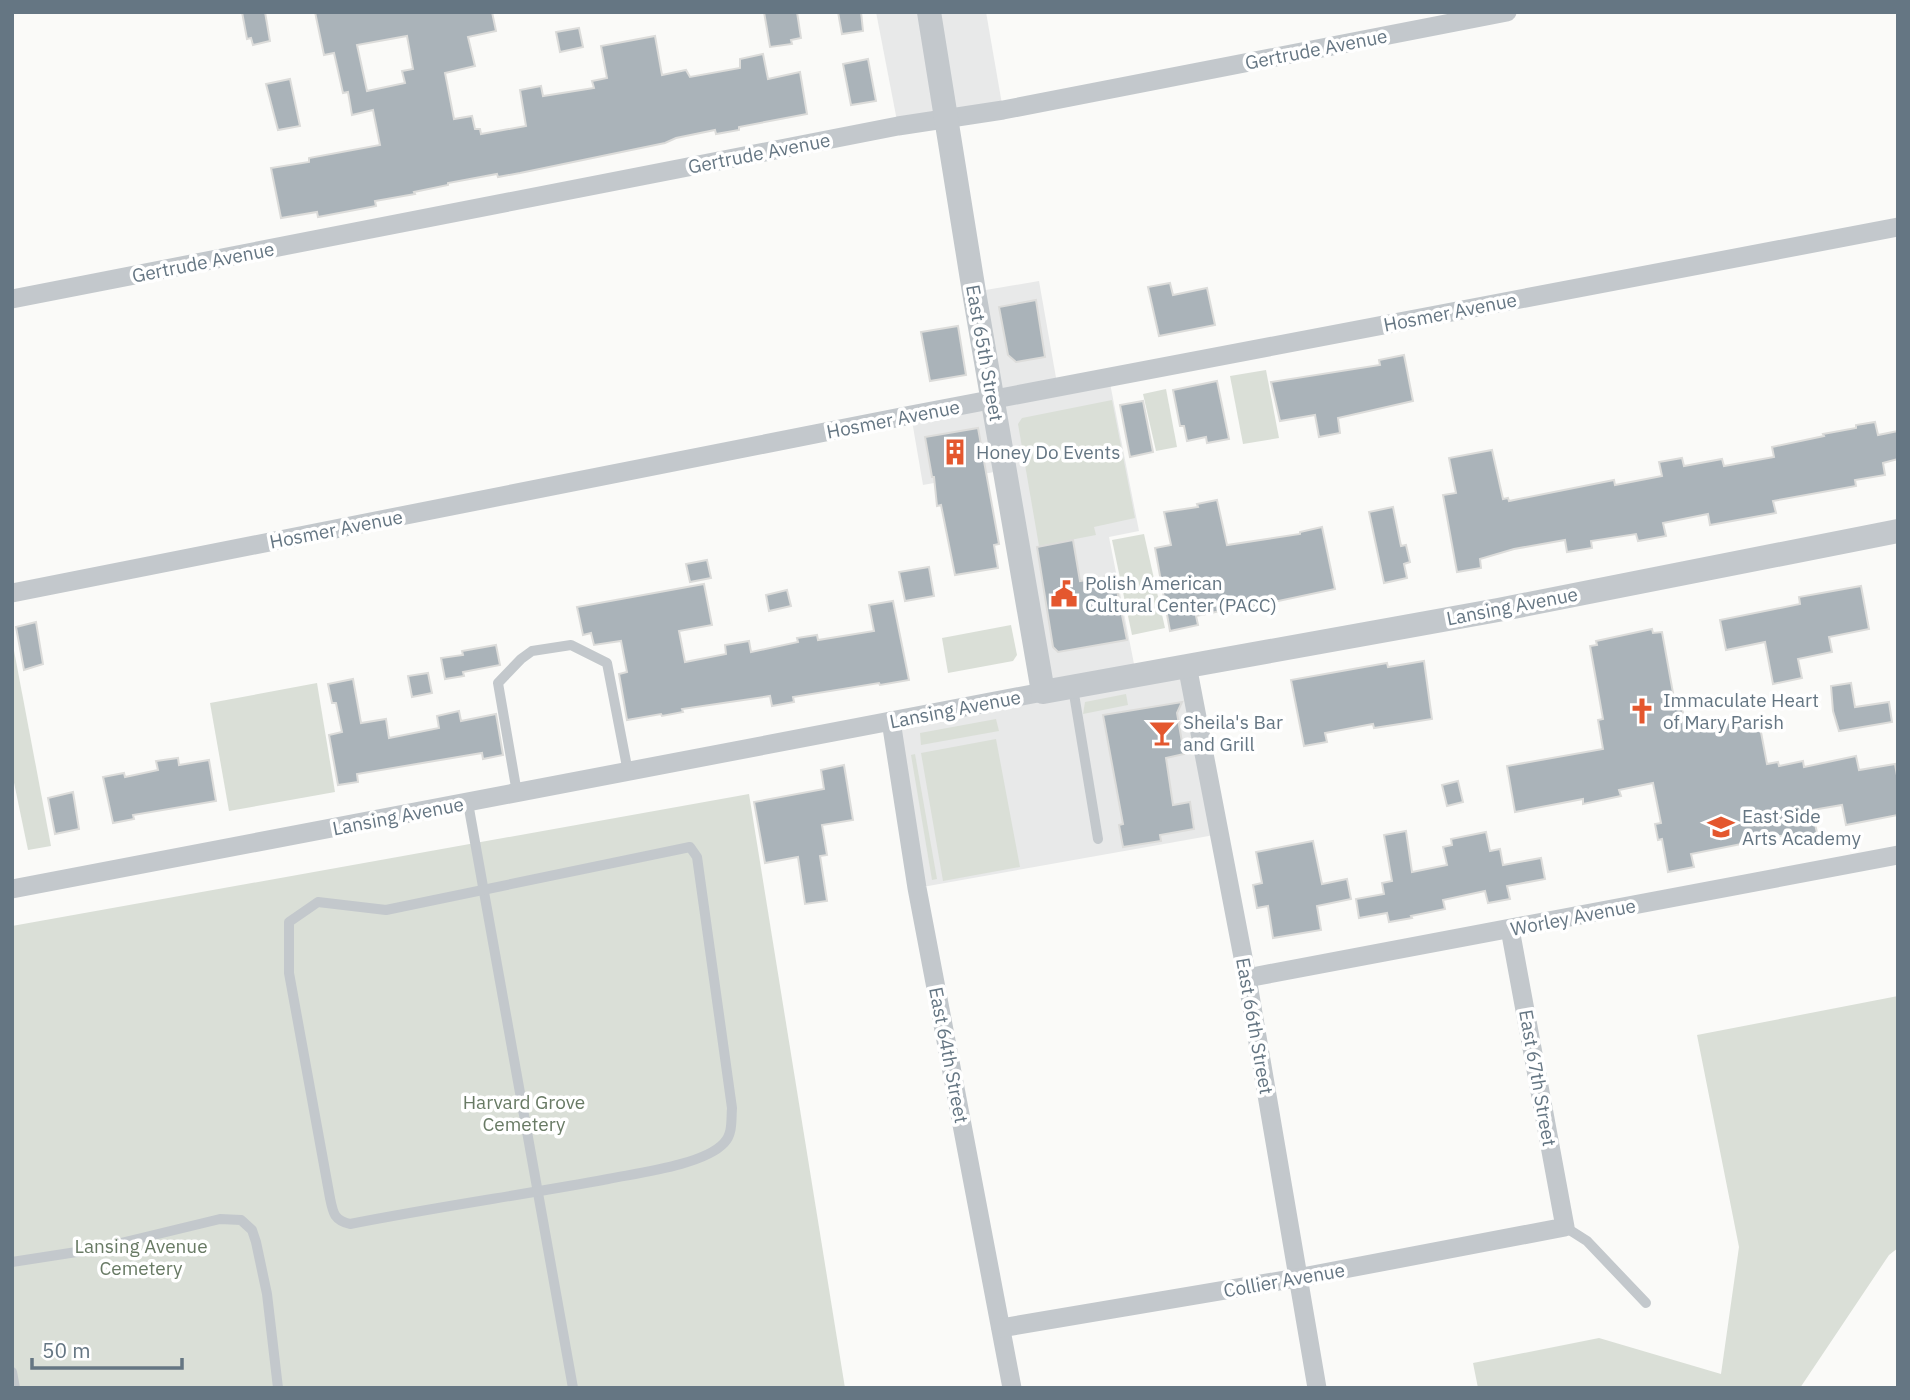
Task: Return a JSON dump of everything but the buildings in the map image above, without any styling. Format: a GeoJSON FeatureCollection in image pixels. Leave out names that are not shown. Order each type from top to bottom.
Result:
{"type":"FeatureCollection","features":[{"type":"Feature","properties":{"kind":"street","name":"East 65th Street"},"geometry":{"type":"LineString","coordinates":[[929,12],[1043,692]]}},
{"type":"Feature","properties":{"kind":"street","name":"Gertrude Avenue"},"geometry":{"type":"LineString","coordinates":[[12,299],[1507,12]]}},
{"type":"Feature","properties":{"kind":"street","name":"Hosmer Avenue"},"geometry":{"type":"LineString","coordinates":[[12,593],[911,415],[1898,227]]}},
{"type":"Feature","properties":{"kind":"street","name":"Lansing Avenue"},"geometry":{"type":"LineString","coordinates":[[12,890],[1043,692],[1498,610],[1898,531]]}},
{"type":"Feature","properties":{"kind":"street","name":"East 66th Street"},"geometry":{"type":"LineString","coordinates":[[1187,665],[1247,978],[1317,1388]]}},
{"type":"Feature","properties":{"kind":"street","name":"East 64th Street"},"geometry":{"type":"LineString","coordinates":[[891,721],[917,888],[1012,1388]]}},
{"type":"Feature","properties":{"kind":"street","name":"Worley Avenue"},"geometry":{"type":"LineString","coordinates":[[1247,978],[1898,855]]}},
{"type":"Feature","properties":{"kind":"street","name":"East 67th Street"},"geometry":{"type":"LineString","coordinates":[[1510,929],[1565,1227]]}},
{"type":"Feature","properties":{"kind":"street","name":"Collier Avenue"},"geometry":{"type":"LineString","coordinates":[[1001,1328],[1297,1278],[1565,1227]]}},
{"type":"Feature","properties":{"kind":"lane"},"geometry":{"type":"LineString","coordinates":[[517,794],[498,683],[532,651],[571,645],[607,663],[628,772]]}},
{"type":"Feature","properties":{"kind":"lane"},"geometry":{"type":"LineString","coordinates":[[1073,687],[1098,839]]}},
{"type":"Feature","properties":{"kind":"lane"},"geometry":{"type":"LineString","coordinates":[[468,803],[573,1388]]}},
{"type":"Feature","properties":{"kind":"lane"},"geometry":{"type":"LineString","coordinates":[[690,847],[697,857],[732,1108],[731,1132],[725,1143],[715,1151],[680,1165],[350,1224],[339,1221],[333,1214],[289,973],[289,922],[318,902],[386,910],[485,890],[690,847]]}},
{"type":"Feature","properties":{"kind":"lane"},"geometry":{"type":"LineString","coordinates":[[12,1262],[96,1249],[220,1219],[241,1220],[252,1230],[256,1241],[267,1294],[278,1388]]}},
{"type":"Feature","properties":{"kind":"lane"},"geometry":{"type":"LineString","coordinates":[[1565,1227],[1587,1241],[1646,1303]]}},
{"type":"Feature","properties":{"kind":"lane"},"geometry":{"type":"LineString","coordinates":[[12,1372],[15,1388]]}},
{"type":"Feature","properties":{"kind":"shaded area"},"geometry":{"type":"Polygon","coordinates":[[[876,12],[986,12],[1003,110],[898,126],[876,12]]]}},
{"type":"Feature","properties":{"kind":"shaded area"},"geometry":{"type":"Polygon","coordinates":[[[1039,281],[1058,389],[1109,378],[1139,531],[1109,537],[1136,674],[1187,665],[1220,834],[917,888],[891,721],[1043,692],[1005,470],[923,485],[911,415],[994,400],[974,292],[1039,281]]]}},
{"type":"Feature","properties":{"kind":"green space"},"geometry":{"type":"Polygon","coordinates":[[[1266,370],[1279,438],[1243,444],[1230,376],[1266,370]]]}},
{"type":"Feature","properties":{"kind":"green space"},"geometry":{"type":"Polygon","coordinates":[[[1166,389],[1177,447],[1156,451],[1143,394],[1166,389]]]}},
{"type":"Feature","properties":{"kind":"green space"},"geometry":{"type":"Polygon","coordinates":[[[1112,400],[1135,518],[1094,527],[1096,535],[1039,546],[1018,424],[1022,418],[1112,400]]]}},
{"type":"Feature","properties":{"kind":"green space"},"geometry":{"type":"Polygon","coordinates":[[[1144,534],[1165,628],[1132,635],[1112,540],[1144,534]]]}},
{"type":"Feature","properties":{"kind":"green space"},"geometry":{"type":"Polygon","coordinates":[[[1011,625],[1017,655],[1013,661],[948,673],[942,638],[1011,625]]]}},
{"type":"Feature","properties":{"kind":"green space"},"geometry":{"type":"Polygon","coordinates":[[[12,640],[51,846],[28,850],[12,773],[12,640]]]}},
{"type":"Feature","properties":{"kind":"green space"},"geometry":{"type":"Polygon","coordinates":[[[317,683],[335,792],[229,811],[210,703],[317,683]]]}},
{"type":"Feature","properties":{"kind":"green space"},"geometry":{"type":"Polygon","coordinates":[[[1126,694],[1128,705],[1083,714],[1085,702],[1126,694]]]}},
{"type":"Feature","properties":{"kind":"green space"},"geometry":{"type":"Polygon","coordinates":[[[996,719],[999,731],[921,745],[920,733],[996,719]]]}},
{"type":"Feature","properties":{"kind":"green space"},"geometry":{"type":"Polygon","coordinates":[[[996,739],[1020,867],[943,881],[921,753],[996,739]]]}},
{"type":"Feature","properties":{"kind":"green space"},"geometry":{"type":"Polygon","coordinates":[[[915,754],[937,879],[932,880],[911,755],[915,754]]]}},
{"type":"Feature","properties":{"kind":"green space","name":"Harvard Grove Cemetery"},"geometry":{"type":"Polygon","coordinates":[[[749,794],[845,1388],[12,1388],[12,926],[749,794]]]}},
{"type":"Feature","properties":{"kind":"green space"},"geometry":{"type":"Polygon","coordinates":[[[1898,996],[1898,1248],[1889,1255],[1800,1388],[1478,1388],[1473,1363],[1599,1338],[1721,1374],[1739,1247],[1697,1035],[1898,996]]]}},
{"type":"Feature","properties":{"kind":"place","name":"Honey Do Events"},"geometry":{"type":"Point","coordinates":[955,452]}},
{"type":"Feature","properties":{"kind":"place","name":"Polish American Cultural Center (PACC)"},"geometry":{"type":"Point","coordinates":[1064,594]}},
{"type":"Feature","properties":{"kind":"place","name":"Immaculate Heart of Mary Parish"},"geometry":{"type":"Point","coordinates":[1642,711]}},
{"type":"Feature","properties":{"kind":"place","name":"Sheila's Bar and Grill"},"geometry":{"type":"Point","coordinates":[1162,733]}},
{"type":"Feature","properties":{"kind":"place","name":"East Side Arts Academy"},"geometry":{"type":"Point","coordinates":[1721,827]}},
{"type":"Feature","properties":{"kind":"park label","name":"Lansing Avenue Cemetery"},"geometry":{"type":"Point","coordinates":[141,1257]}}]}
